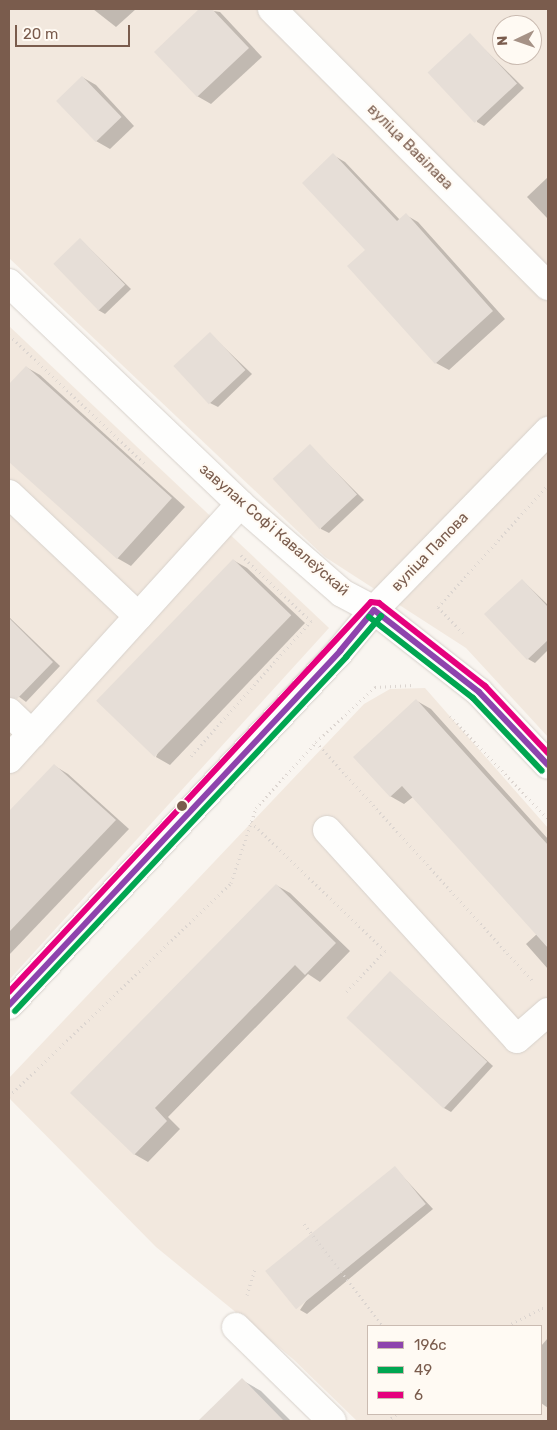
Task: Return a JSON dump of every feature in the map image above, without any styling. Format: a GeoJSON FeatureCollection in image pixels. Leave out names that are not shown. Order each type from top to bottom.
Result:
{"type":"FeatureCollection","features":[{"type":"Feature","properties":{"kind":"street","name":"вуліца Вавілава"},"geometry":{"type":"LineString","coordinates":[[272,9],[548,286]]}},
{"type":"Feature","properties":{"kind":"street","name":"завулак Софʼі Кавалеўскай"},"geometry":{"type":"LineString","coordinates":[[9,283],[240,504],[342,593],[374,610],[480,692],[548,765]]}},
{"type":"Feature","properties":{"kind":"street","name":"вуліца Папова"},"geometry":{"type":"LineString","coordinates":[[9,1005],[340,651],[374,610],[548,431]]}},
{"type":"Feature","properties":{"kind":"street"},"geometry":{"type":"LineString","coordinates":[[9,494],[138,616]]}},
{"type":"Feature","properties":{"kind":"street"},"geometry":{"type":"LineString","coordinates":[[9,759],[240,504]]}},
{"type":"Feature","properties":{"kind":"street"},"geometry":{"type":"LineString","coordinates":[[9,712],[32,734]]}},
{"type":"Feature","properties":{"kind":"street"},"geometry":{"type":"LineString","coordinates":[[327,830],[518,1039],[548,1012]]}},
{"type":"Feature","properties":{"kind":"street"},"geometry":{"type":"LineString","coordinates":[[236,1328],[332,1421]]}},
{"type":"Feature","properties":{"kind":"path"},"geometry":{"type":"LineString","coordinates":[[465,636],[438,607],[548,485]]}},
{"type":"Feature","properties":{"kind":"path"},"geometry":{"type":"LineString","coordinates":[[9,1096],[231,883],[256,808],[316,742],[376,687],[413,685],[420,690]]}},
{"type":"Feature","properties":{"kind":"path"},"geometry":{"type":"LineString","coordinates":[[446,712],[548,819]]}},
{"type":"Feature","properties":{"kind":"path"},"geometry":{"type":"LineString","coordinates":[[316,742],[535,983]]}},
{"type":"Feature","properties":{"kind":"path"},"geometry":{"type":"LineString","coordinates":[[251,822],[385,951],[344,994]]}},
{"type":"Feature","properties":{"kind":"path"},"geometry":{"type":"LineString","coordinates":[[304,1224],[382,1325]]}},
{"type":"Feature","properties":{"kind":"path"},"geometry":{"type":"LineString","coordinates":[[509,1325],[542,1308],[548,1308]]}},
{"type":"Feature","properties":{"kind":"shaded area"},"geometry":{"type":"Polygon","coordinates":[[[9,9],[548,9],[548,737],[466,648],[325,557],[9,258],[9,9]]]}},
{"type":"Feature","properties":{"kind":"shaded area"},"geometry":{"type":"Polygon","coordinates":[[[9,326],[329,628],[9,980],[9,326]]]}},
{"type":"Feature","properties":{"kind":"shaded area"},"geometry":{"type":"Polygon","coordinates":[[[425,688],[548,828],[548,1421],[357,1421],[293,1359],[156,1247],[9,1098],[9,1078],[364,704],[390,689],[425,688]]]}},
{"type":"Feature","properties":{"kind":"building"},"geometry":{"type":"Polygon","coordinates":[[[199,9],[212,9],[249,48],[197,97],[154,52],[199,9]]]}},
{"type":"Feature","properties":{"kind":"building"},"geometry":{"type":"Polygon","coordinates":[[[470,33],[492,57],[492,65],[500,65],[517,83],[475,123],[428,73],[470,33]]]}},
{"type":"Feature","properties":{"kind":"building"},"geometry":{"type":"Polygon","coordinates":[[[82,76],[122,117],[96,142],[56,101],[82,76]]]}},
{"type":"Feature","properties":{"kind":"building"},"geometry":{"type":"Polygon","coordinates":[[[333,153],[397,221],[406,213],[493,311],[435,364],[347,266],[365,250],[302,183],[333,153]]]}},
{"type":"Feature","properties":{"kind":"building"},"geometry":{"type":"Polygon","coordinates":[[[80,238],[125,285],[99,310],[53,264],[80,238]]]}},
{"type":"Feature","properties":{"kind":"building"},"geometry":{"type":"Polygon","coordinates":[[[210,332],[245,370],[209,404],[173,366],[210,332]]]}},
{"type":"Feature","properties":{"kind":"building"},"geometry":{"type":"Polygon","coordinates":[[[26,366],[172,498],[117,559],[9,462],[9,384],[26,366]]]}},
{"type":"Feature","properties":{"kind":"building"},"geometry":{"type":"Polygon","coordinates":[[[310,444],[357,494],[320,529],[273,479],[310,444]]]}},
{"type":"Feature","properties":{"kind":"building"},"geometry":{"type":"Polygon","coordinates":[[[233,559],[291,615],[154,757],[96,701],[233,559]]]}},
{"type":"Feature","properties":{"kind":"building"},"geometry":{"type":"Polygon","coordinates":[[[522,579],[548,607],[548,640],[527,660],[484,614],[522,579]]]}},
{"type":"Feature","properties":{"kind":"building"},"geometry":{"type":"Polygon","coordinates":[[[9,618],[53,662],[17,699],[9,697],[9,618]]]}},
{"type":"Feature","properties":{"kind":"building"},"geometry":{"type":"Polygon","coordinates":[[[416,699],[548,845],[548,948],[402,786],[390,797],[353,757],[416,699]]]}},
{"type":"Feature","properties":{"kind":"building"},"geometry":{"type":"Polygon","coordinates":[[[54,764],[116,820],[9,932],[9,811],[54,764]]]}},
{"type":"Feature","properties":{"kind":"building"},"geometry":{"type":"Polygon","coordinates":[[[276,884],[336,943],[305,975],[295,965],[155,1108],[167,1121],[134,1155],[70,1093],[276,884]]]}},
{"type":"Feature","properties":{"kind":"building"},"geometry":{"type":"Polygon","coordinates":[[[390,971],[487,1062],[444,1109],[346,1018],[390,971]]]}},
{"type":"Feature","properties":{"kind":"building"},"geometry":{"type":"Polygon","coordinates":[[[395,1166],[426,1204],[296,1309],[265,1271],[395,1166]]]}},
{"type":"Feature","properties":{"kind":"building"},"geometry":{"type":"Polygon","coordinates":[[[242,1378],[284,1421],[198,1421],[242,1378]]]}},
{"type":"Feature","properties":{"kind":"transit line","name":"6"},"geometry":{"type":"LineString","coordinates":[[9,992],[371,602],[379,603],[485,686],[548,753]]}},
{"type":"Feature","properties":{"kind":"transit line","name":"196с"},"geometry":{"type":"LineString","coordinates":[[374,610],[479,692],[548,765]]}},
{"type":"Feature","properties":{"kind":"transit line","name":"196с"},"geometry":{"type":"LineString","coordinates":[[9,1005],[340,651],[374,610]]}},
{"type":"Feature","properties":{"kind":"transit line","name":"49"},"geometry":{"type":"LineString","coordinates":[[15,1011],[346,657],[381,616]]}},
{"type":"Feature","properties":{"kind":"transit line","name":"49"},"geometry":{"type":"LineString","coordinates":[[369,617],[473,698],[542,771]]}}]}
